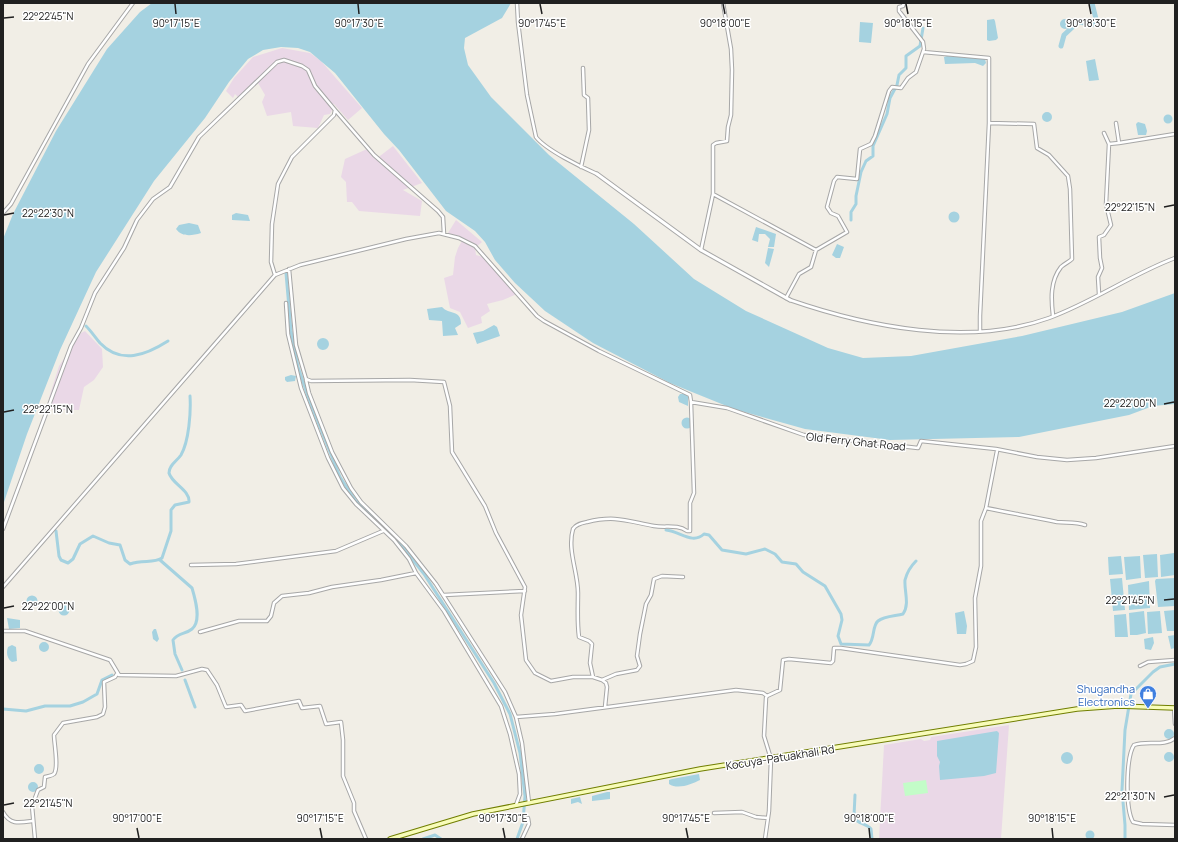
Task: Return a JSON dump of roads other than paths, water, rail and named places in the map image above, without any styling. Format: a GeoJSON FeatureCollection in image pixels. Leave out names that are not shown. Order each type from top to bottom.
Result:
{"type":"FeatureCollection","features":[{"type":"Feature","properties":{"kind":"main road","name":"Kocuya-Patuakhali Rd"},"geometry":{"type":"LineString","coordinates":[[390,839],[473,814],[700,769],[771,759],[1078,709],[1125,706],[1174,708]]}},
{"type":"Feature","properties":{"kind":"street"},"geometry":{"type":"LineString","coordinates":[[3,213],[11,204],[88,64],[133,3]]}},
{"type":"Feature","properties":{"kind":"street"},"geometry":{"type":"LineString","coordinates":[[517,3],[527,95],[536,137],[539,141],[597,174],[701,250],[790,300],[846,318],[902,328],[980,331],[1015,327],[1053,316],[1175,258]]}},
{"type":"Feature","properties":{"kind":"street"},"geometry":{"type":"LineString","coordinates":[[701,250],[713,194],[713,146],[716,143],[727,141],[728,127],[732,115],[731,48],[723,3]]}},
{"type":"Feature","properties":{"kind":"street"},"geometry":{"type":"LineString","coordinates":[[786,298],[799,274],[811,267],[816,250],[848,232],[838,216],[831,213],[827,207],[834,181],[837,177],[856,179],[860,149],[871,144],[889,91],[892,87],[899,88],[916,72],[923,52],[923,42],[899,11],[899,7],[903,6],[904,3]]}},
{"type":"Feature","properties":{"kind":"street"},"geometry":{"type":"LineString","coordinates":[[923,52],[987,56],[989,58],[989,123],[980,331]]}},
{"type":"Feature","properties":{"kind":"street"},"geometry":{"type":"LineString","coordinates":[[3,529],[64,364],[95,293],[124,248],[137,220],[153,200],[170,187],[199,138],[281,60],[302,66],[308,70],[315,86],[374,155],[438,211],[443,218],[444,234]]}},
{"type":"Feature","properties":{"kind":"street"},"geometry":{"type":"LineString","coordinates":[[581,166],[589,130],[588,98],[584,95],[583,68]]}},
{"type":"Feature","properties":{"kind":"street"},"geometry":{"type":"LineString","coordinates":[[275,275],[271,262],[272,224],[278,184],[292,157],[334,115],[335,110]]}},
{"type":"Feature","properties":{"kind":"street"},"geometry":{"type":"LineString","coordinates":[[989,123],[1034,124],[1038,148],[1046,152],[1068,176],[1070,189],[1072,259],[1062,266],[1053,281],[1053,316]]}},
{"type":"Feature","properties":{"kind":"street"},"geometry":{"type":"LineString","coordinates":[[1116,123],[1119,143]]}},
{"type":"Feature","properties":{"kind":"street"},"geometry":{"type":"LineString","coordinates":[[1099,294],[1098,277],[1102,269],[1099,237],[1104,235],[1110,225],[1106,204],[1109,144],[1104,133]]}},
{"type":"Feature","properties":{"kind":"street"},"geometry":{"type":"LineString","coordinates":[[1109,144],[1175,134]]}},
{"type":"Feature","properties":{"kind":"street"},"geometry":{"type":"LineString","coordinates":[[713,194],[816,250]]}},
{"type":"Feature","properties":{"kind":"street"},"geometry":{"type":"LineString","coordinates":[[3,587],[275,275],[289,269],[406,239],[431,234],[444,234],[468,241],[475,246],[537,316],[599,351],[690,395],[694,493],[690,502],[690,531],[687,532],[676,526],[654,526],[618,518],[595,520],[574,526],[572,545],[578,593],[579,637],[589,641],[592,644],[590,663],[593,677]]}},
{"type":"Feature","properties":{"kind":"street"},"geometry":{"type":"LineString","coordinates":[[289,269],[296,345],[309,393],[332,452],[360,502],[406,546],[444,595],[500,684],[516,717],[524,751],[528,803]]}},
{"type":"Feature","properties":{"kind":"street"},"geometry":{"type":"LineString","coordinates":[[286,303],[288,334],[295,367],[311,417],[328,458],[349,496],[400,547],[411,561],[416,572],[444,611],[501,706],[510,734],[519,774],[520,794],[517,805]]}},
{"type":"Feature","properties":{"kind":"street"},"geometry":{"type":"LineString","coordinates":[[306,379],[311,381],[404,380],[444,382],[450,406],[452,452],[485,506],[502,545],[525,587],[521,615],[523,648],[526,660],[535,673],[552,681],[573,677],[593,677],[602,680],[606,683],[607,687],[605,707]]}},
{"type":"Feature","properties":{"kind":"street","name":"Old Ferry Ghat Road"},"geometry":{"type":"LineString","coordinates":[[691,402],[727,408],[804,435],[918,448],[921,441],[996,449],[1036,457],[1067,460],[1096,458],[1175,446]]}},
{"type":"Feature","properties":{"kind":"street"},"geometry":{"type":"LineString","coordinates":[[516,717],[736,690],[763,694],[766,696],[780,690],[783,660],[789,659],[831,663],[833,661],[834,648],[888,653],[960,665],[973,661],[976,647],[975,598],[981,566],[981,522],[986,508],[997,451]]}},
{"type":"Feature","properties":{"kind":"street"},"geometry":{"type":"LineString","coordinates":[[986,508],[1059,522],[1077,522],[1085,525]]}},
{"type":"Feature","properties":{"kind":"street"},"geometry":{"type":"LineString","coordinates":[[191,565],[236,564],[327,553],[338,551],[384,531]]}},
{"type":"Feature","properties":{"kind":"street"},"geometry":{"type":"LineString","coordinates":[[200,632],[238,621],[267,621],[271,616],[274,604],[282,596],[309,593],[332,587],[381,580],[416,572]]}},
{"type":"Feature","properties":{"kind":"street"},"geometry":{"type":"LineString","coordinates":[[602,680],[616,674],[637,670],[640,666],[637,656],[641,626],[647,600],[651,595],[654,579],[662,576],[683,577]]}},
{"type":"Feature","properties":{"kind":"street"},"geometry":{"type":"LineString","coordinates":[[444,595],[525,591]]}},
{"type":"Feature","properties":{"kind":"street"},"geometry":{"type":"LineString","coordinates":[[3,631],[25,631],[37,634],[110,660],[113,662],[117,674]]}},
{"type":"Feature","properties":{"kind":"street"},"geometry":{"type":"LineString","coordinates":[[1140,666],[1148,662],[1175,660]]}},
{"type":"Feature","properties":{"kind":"street"},"geometry":{"type":"LineString","coordinates":[[35,839],[32,821],[32,806],[38,790],[44,787],[45,777],[54,775],[56,756],[54,735],[63,723],[97,717],[103,714],[105,707],[104,682],[115,677],[117,674],[176,676],[202,669],[207,670],[217,686],[226,707],[241,705],[244,711],[299,700],[302,708],[321,707],[326,724],[341,722],[343,740],[343,776],[354,803],[354,811],[366,839]]}},
{"type":"Feature","properties":{"kind":"street"},"geometry":{"type":"LineString","coordinates":[[765,839],[768,818],[771,759],[764,736],[766,696]]}},
{"type":"Feature","properties":{"kind":"street"},"geometry":{"type":"LineString","coordinates":[[1174,708],[1175,724]]}},
{"type":"Feature","properties":{"kind":"street"},"geometry":{"type":"LineString","coordinates":[[1175,738],[1169,741],[1147,742],[1134,745],[1131,752],[1127,787],[1128,811],[1132,822],[1142,824],[1175,825]]}},
{"type":"Feature","properties":{"kind":"street"},"geometry":{"type":"LineString","coordinates":[[3,812],[7,819],[14,823],[32,821]]}},
{"type":"Feature","properties":{"kind":"street"},"geometry":{"type":"LineString","coordinates":[[714,813],[742,812],[756,817],[768,818]]}},
{"type":"Feature","properties":{"kind":"street"},"geometry":{"type":"LineString","coordinates":[[522,839],[529,824],[528,818]]}},
{"type":"Feature","properties":{"kind":"water"},"geometry":{"type":"Polygon","coordinates":[[[152,3],[511,3],[502,18],[465,38],[464,48],[468,65],[491,97],[549,155],[634,224],[694,279],[746,311],[828,348],[863,358],[911,356],[1022,336],[1122,312],[1175,293],[1175,404],[1153,406],[1129,415],[1019,437],[890,440],[805,429],[734,409],[670,383],[593,343],[545,311],[515,283],[495,260],[485,242],[475,231],[446,211],[399,150],[384,134],[335,73],[310,52],[298,48],[281,47],[263,50],[248,59],[229,82],[205,118],[154,181],[96,272],[60,350],[27,434],[3,505],[3,239],[13,214],[56,131],[107,49],[140,12],[152,3]]]}},
{"type":"Feature","properties":{"kind":"water"},"geometry":{"type":"Polygon","coordinates":[[[994,19],[995,21],[998,38],[996,40],[987,40],[987,20],[994,19]]]}},
{"type":"Feature","properties":{"kind":"water"},"geometry":{"type":"Polygon","coordinates":[[[1063,19],[1067,19],[1069,20],[1069,28],[1063,29],[1060,26],[1060,22],[1063,19]]]}},
{"type":"Feature","properties":{"kind":"water"},"geometry":{"type":"Polygon","coordinates":[[[860,22],[873,23],[871,43],[859,42],[860,22]]]}},
{"type":"Feature","properties":{"kind":"water"},"geometry":{"type":"Polygon","coordinates":[[[944,57],[985,59],[986,63],[983,66],[975,63],[945,64],[944,57]]]}},
{"type":"Feature","properties":{"kind":"water"},"geometry":{"type":"Polygon","coordinates":[[[1095,59],[1099,80],[1089,81],[1086,61],[1095,59]]]}},
{"type":"Feature","properties":{"kind":"water"},"geometry":{"type":"Polygon","coordinates":[[[1047,112],[1052,117],[1047,122],[1042,117],[1047,112]]]}},
{"type":"Feature","properties":{"kind":"water"},"geometry":{"type":"Polygon","coordinates":[[[1168,114],[1173,119],[1168,124],[1163,119],[1168,114]]]}},
{"type":"Feature","properties":{"kind":"water"},"geometry":{"type":"Polygon","coordinates":[[[1138,122],[1145,124],[1147,131],[1146,135],[1138,135],[1136,124],[1138,122]]]}},
{"type":"Feature","properties":{"kind":"water"},"geometry":{"type":"Polygon","coordinates":[[[954,211],[958,213],[960,217],[958,221],[954,223],[950,221],[948,217],[950,213],[954,211]]]}},
{"type":"Feature","properties":{"kind":"water"},"geometry":{"type":"Polygon","coordinates":[[[236,213],[248,215],[250,221],[232,220],[232,215],[236,213]]]}},
{"type":"Feature","properties":{"kind":"water"},"geometry":{"type":"Polygon","coordinates":[[[189,223],[198,225],[201,233],[184,235],[176,229],[179,225],[189,223]]]}},
{"type":"Feature","properties":{"kind":"water"},"geometry":{"type":"Polygon","coordinates":[[[756,227],[776,234],[774,247],[768,247],[770,239],[765,234],[759,234],[758,242],[752,240],[756,227]]]}},
{"type":"Feature","properties":{"kind":"water"},"geometry":{"type":"Polygon","coordinates":[[[837,244],[844,247],[840,258],[836,258],[832,255],[837,244]]]}},
{"type":"Feature","properties":{"kind":"water"},"geometry":{"type":"Polygon","coordinates":[[[768,248],[774,249],[769,267],[765,263],[768,248]]]}},
{"type":"Feature","properties":{"kind":"water"},"geometry":{"type":"Polygon","coordinates":[[[442,307],[459,316],[461,324],[455,328],[458,335],[443,336],[442,321],[429,320],[427,309],[442,307]]]}},
{"type":"Feature","properties":{"kind":"water"},"geometry":{"type":"Polygon","coordinates":[[[494,325],[497,327],[500,336],[477,344],[473,333],[483,331],[494,325]]]}},
{"type":"Feature","properties":{"kind":"water"},"geometry":{"type":"Polygon","coordinates":[[[323,338],[327,340],[329,344],[327,348],[323,350],[319,348],[317,344],[319,340],[323,338]]]}},
{"type":"Feature","properties":{"kind":"water"},"geometry":{"type":"Polygon","coordinates":[[[291,375],[296,376],[295,381],[287,382],[285,377],[291,375]]]}},
{"type":"Feature","properties":{"kind":"water"},"geometry":{"type":"Polygon","coordinates":[[[680,394],[685,394],[688,396],[688,406],[679,402],[678,397],[680,394]]]}},
{"type":"Feature","properties":{"kind":"water"},"geometry":{"type":"Polygon","coordinates":[[[685,418],[689,418],[691,419],[691,427],[685,428],[682,425],[682,421],[685,418]]]}},
{"type":"Feature","properties":{"kind":"water"},"geometry":{"type":"Polygon","coordinates":[[[1174,553],[1175,575],[1161,577],[1160,555],[1174,553]]]}},
{"type":"Feature","properties":{"kind":"water"},"geometry":{"type":"Polygon","coordinates":[[[1157,554],[1158,577],[1145,578],[1143,555],[1157,554]]]}},
{"type":"Feature","properties":{"kind":"water"},"geometry":{"type":"Polygon","coordinates":[[[1121,556],[1123,574],[1109,575],[1108,557],[1121,556]]]}},
{"type":"Feature","properties":{"kind":"water"},"geometry":{"type":"Polygon","coordinates":[[[1140,556],[1141,578],[1126,580],[1124,557],[1140,556]]]}},
{"type":"Feature","properties":{"kind":"water"},"geometry":{"type":"Polygon","coordinates":[[[1122,578],[1125,610],[1113,611],[1110,579],[1122,578]]]}},
{"type":"Feature","properties":{"kind":"water"},"geometry":{"type":"Polygon","coordinates":[[[1175,578],[1175,606],[1158,607],[1156,579],[1175,578]]]}},
{"type":"Feature","properties":{"kind":"water"},"geometry":{"type":"Polygon","coordinates":[[[1149,581],[1150,608],[1129,610],[1128,585],[1149,581]]]}},
{"type":"Feature","properties":{"kind":"water"},"geometry":{"type":"Polygon","coordinates":[[[30,596],[34,596],[36,597],[36,605],[30,606],[27,603],[27,599],[30,596]]]}},
{"type":"Feature","properties":{"kind":"water"},"geometry":{"type":"Polygon","coordinates":[[[64,604],[68,606],[70,610],[68,614],[64,616],[60,614],[58,610],[60,606],[64,604]]]}},
{"type":"Feature","properties":{"kind":"water"},"geometry":{"type":"Polygon","coordinates":[[[1175,610],[1175,631],[1167,631],[1164,611],[1175,610]]]}},
{"type":"Feature","properties":{"kind":"water"},"geometry":{"type":"Polygon","coordinates":[[[964,611],[967,626],[966,634],[957,634],[955,613],[964,611]]]}},
{"type":"Feature","properties":{"kind":"water"},"geometry":{"type":"Polygon","coordinates":[[[1144,611],[1146,633],[1130,635],[1129,613],[1144,611]]]}},
{"type":"Feature","properties":{"kind":"water"},"geometry":{"type":"Polygon","coordinates":[[[1160,611],[1162,633],[1148,634],[1147,612],[1160,611]]]}},
{"type":"Feature","properties":{"kind":"water"},"geometry":{"type":"Polygon","coordinates":[[[1126,614],[1128,637],[1115,637],[1114,615],[1126,614]]]}},
{"type":"Feature","properties":{"kind":"water"},"geometry":{"type":"Polygon","coordinates":[[[7,618],[20,620],[20,628],[9,629],[7,618]]]}},
{"type":"Feature","properties":{"kind":"water"},"geometry":{"type":"Polygon","coordinates":[[[156,629],[159,639],[157,642],[153,639],[152,632],[156,629]]]}},
{"type":"Feature","properties":{"kind":"water"},"geometry":{"type":"Polygon","coordinates":[[[1175,635],[1175,648],[1171,649],[1168,636],[1175,635]]]}},
{"type":"Feature","properties":{"kind":"water"},"geometry":{"type":"Polygon","coordinates":[[[1153,637],[1154,643],[1151,650],[1145,649],[1144,639],[1153,637]]]}},
{"type":"Feature","properties":{"kind":"water"},"geometry":{"type":"Polygon","coordinates":[[[42,642],[46,642],[48,643],[48,651],[42,652],[39,649],[39,645],[42,642]]]}},
{"type":"Feature","properties":{"kind":"water"},"geometry":{"type":"Polygon","coordinates":[[[12,645],[16,647],[17,661],[12,662],[8,657],[7,651],[8,647],[12,645]]]}},
{"type":"Feature","properties":{"kind":"water"},"geometry":{"type":"Polygon","coordinates":[[[1167,729],[1171,729],[1174,734],[1171,739],[1167,739],[1164,736],[1164,732],[1167,729]]]}},
{"type":"Feature","properties":{"kind":"water"},"geometry":{"type":"Polygon","coordinates":[[[997,731],[999,733],[996,773],[984,776],[940,780],[940,762],[937,756],[937,741],[997,731]]]}},
{"type":"Feature","properties":{"kind":"water"},"geometry":{"type":"Polygon","coordinates":[[[1069,752],[1072,753],[1072,763],[1065,764],[1062,763],[1061,756],[1062,753],[1069,752]]]}},
{"type":"Feature","properties":{"kind":"water"},"geometry":{"type":"Polygon","coordinates":[[[1169,752],[1174,757],[1169,762],[1164,757],[1169,752]]]}},
{"type":"Feature","properties":{"kind":"water"},"geometry":{"type":"Polygon","coordinates":[[[37,764],[41,764],[43,765],[43,773],[37,774],[34,771],[34,767],[37,764]]]}},
{"type":"Feature","properties":{"kind":"water"},"geometry":{"type":"Polygon","coordinates":[[[699,774],[700,780],[689,785],[673,786],[669,784],[669,780],[672,779],[699,774]]]}},
{"type":"Feature","properties":{"kind":"water"},"geometry":{"type":"Polygon","coordinates":[[[33,782],[38,787],[33,792],[28,787],[33,782]]]}},
{"type":"Feature","properties":{"kind":"water"},"geometry":{"type":"Polygon","coordinates":[[[610,792],[610,799],[592,801],[592,796],[610,792]]]}},
{"type":"Feature","properties":{"kind":"water"},"geometry":{"type":"Polygon","coordinates":[[[580,797],[582,804],[578,802],[571,804],[571,799],[580,797]]]}},
{"type":"Feature","properties":{"kind":"water"},"geometry":{"type":"Polygon","coordinates":[[[1090,830],[1095,835],[1090,840],[1085,835],[1090,830]]]}},
{"type":"Feature","properties":{"kind":"waterway"},"geometry":{"type":"LineString","coordinates":[[1061,46],[1064,35],[1078,22],[1093,24],[1097,23],[1092,3]]}},
{"type":"Feature","properties":{"kind":"waterway"},"geometry":{"type":"LineString","coordinates":[[851,220],[851,212],[856,204],[856,196],[861,172],[866,161],[873,156],[873,146],[887,114],[890,98],[897,85],[899,75],[906,68],[906,56],[920,46],[923,28]]}},
{"type":"Feature","properties":{"kind":"waterway"},"geometry":{"type":"LineString","coordinates":[[286,273],[291,331],[298,367],[310,402],[340,477],[355,500],[398,541],[424,574],[494,683],[510,714],[520,753],[525,796],[523,822],[517,839]]}},
{"type":"Feature","properties":{"kind":"waterway"},"geometry":{"type":"LineString","coordinates":[[86,326],[108,350],[125,356],[142,354],[168,341]]}},
{"type":"Feature","properties":{"kind":"waterway"},"geometry":{"type":"LineString","coordinates":[[56,531],[59,556],[61,560],[68,563],[73,559],[80,544],[93,536],[109,543],[120,545],[125,560],[130,564],[155,561],[162,558],[171,531],[171,510],[175,505],[189,502],[187,494],[171,477],[169,470],[181,455],[186,442],[190,418],[190,396]]}},
{"type":"Feature","properties":{"kind":"waterway"},"geometry":{"type":"LineString","coordinates":[[666,530],[690,538],[699,537],[704,534],[709,535],[722,550],[746,554],[765,549],[775,554],[782,562],[796,564],[803,572],[825,586],[841,614],[842,620],[838,636],[841,644],[869,645],[876,623],[880,619],[903,614],[906,606],[905,580],[909,569],[916,561]]}},
{"type":"Feature","properties":{"kind":"waterway"},"geometry":{"type":"LineString","coordinates":[[160,560],[192,588],[196,603],[197,621],[195,625],[190,631],[177,636],[173,640],[175,654],[182,670]]}},
{"type":"Feature","properties":{"kind":"waterway"},"geometry":{"type":"LineString","coordinates":[[1125,839],[1122,790],[1125,730],[1131,694],[1160,667],[1175,664]]}},
{"type":"Feature","properties":{"kind":"waterway"},"geometry":{"type":"LineString","coordinates":[[3,709],[26,711],[45,706],[70,706],[83,702],[97,694],[102,680],[112,675]]}},
{"type":"Feature","properties":{"kind":"waterway"},"geometry":{"type":"LineString","coordinates":[[185,680],[195,707]]}},
{"type":"Feature","properties":{"kind":"waterway"},"geometry":{"type":"LineString","coordinates":[[855,795],[855,819],[871,829],[872,839]]}},
{"type":"Feature","properties":{"kind":"waterway"},"geometry":{"type":"LineString","coordinates":[[423,839],[435,835],[441,839]]}},
{"type":"Feature","properties":{"kind":"place","name":"Shugandha Electronics"},"geometry":{"type":"Point","coordinates":[1148,709]}}]}
